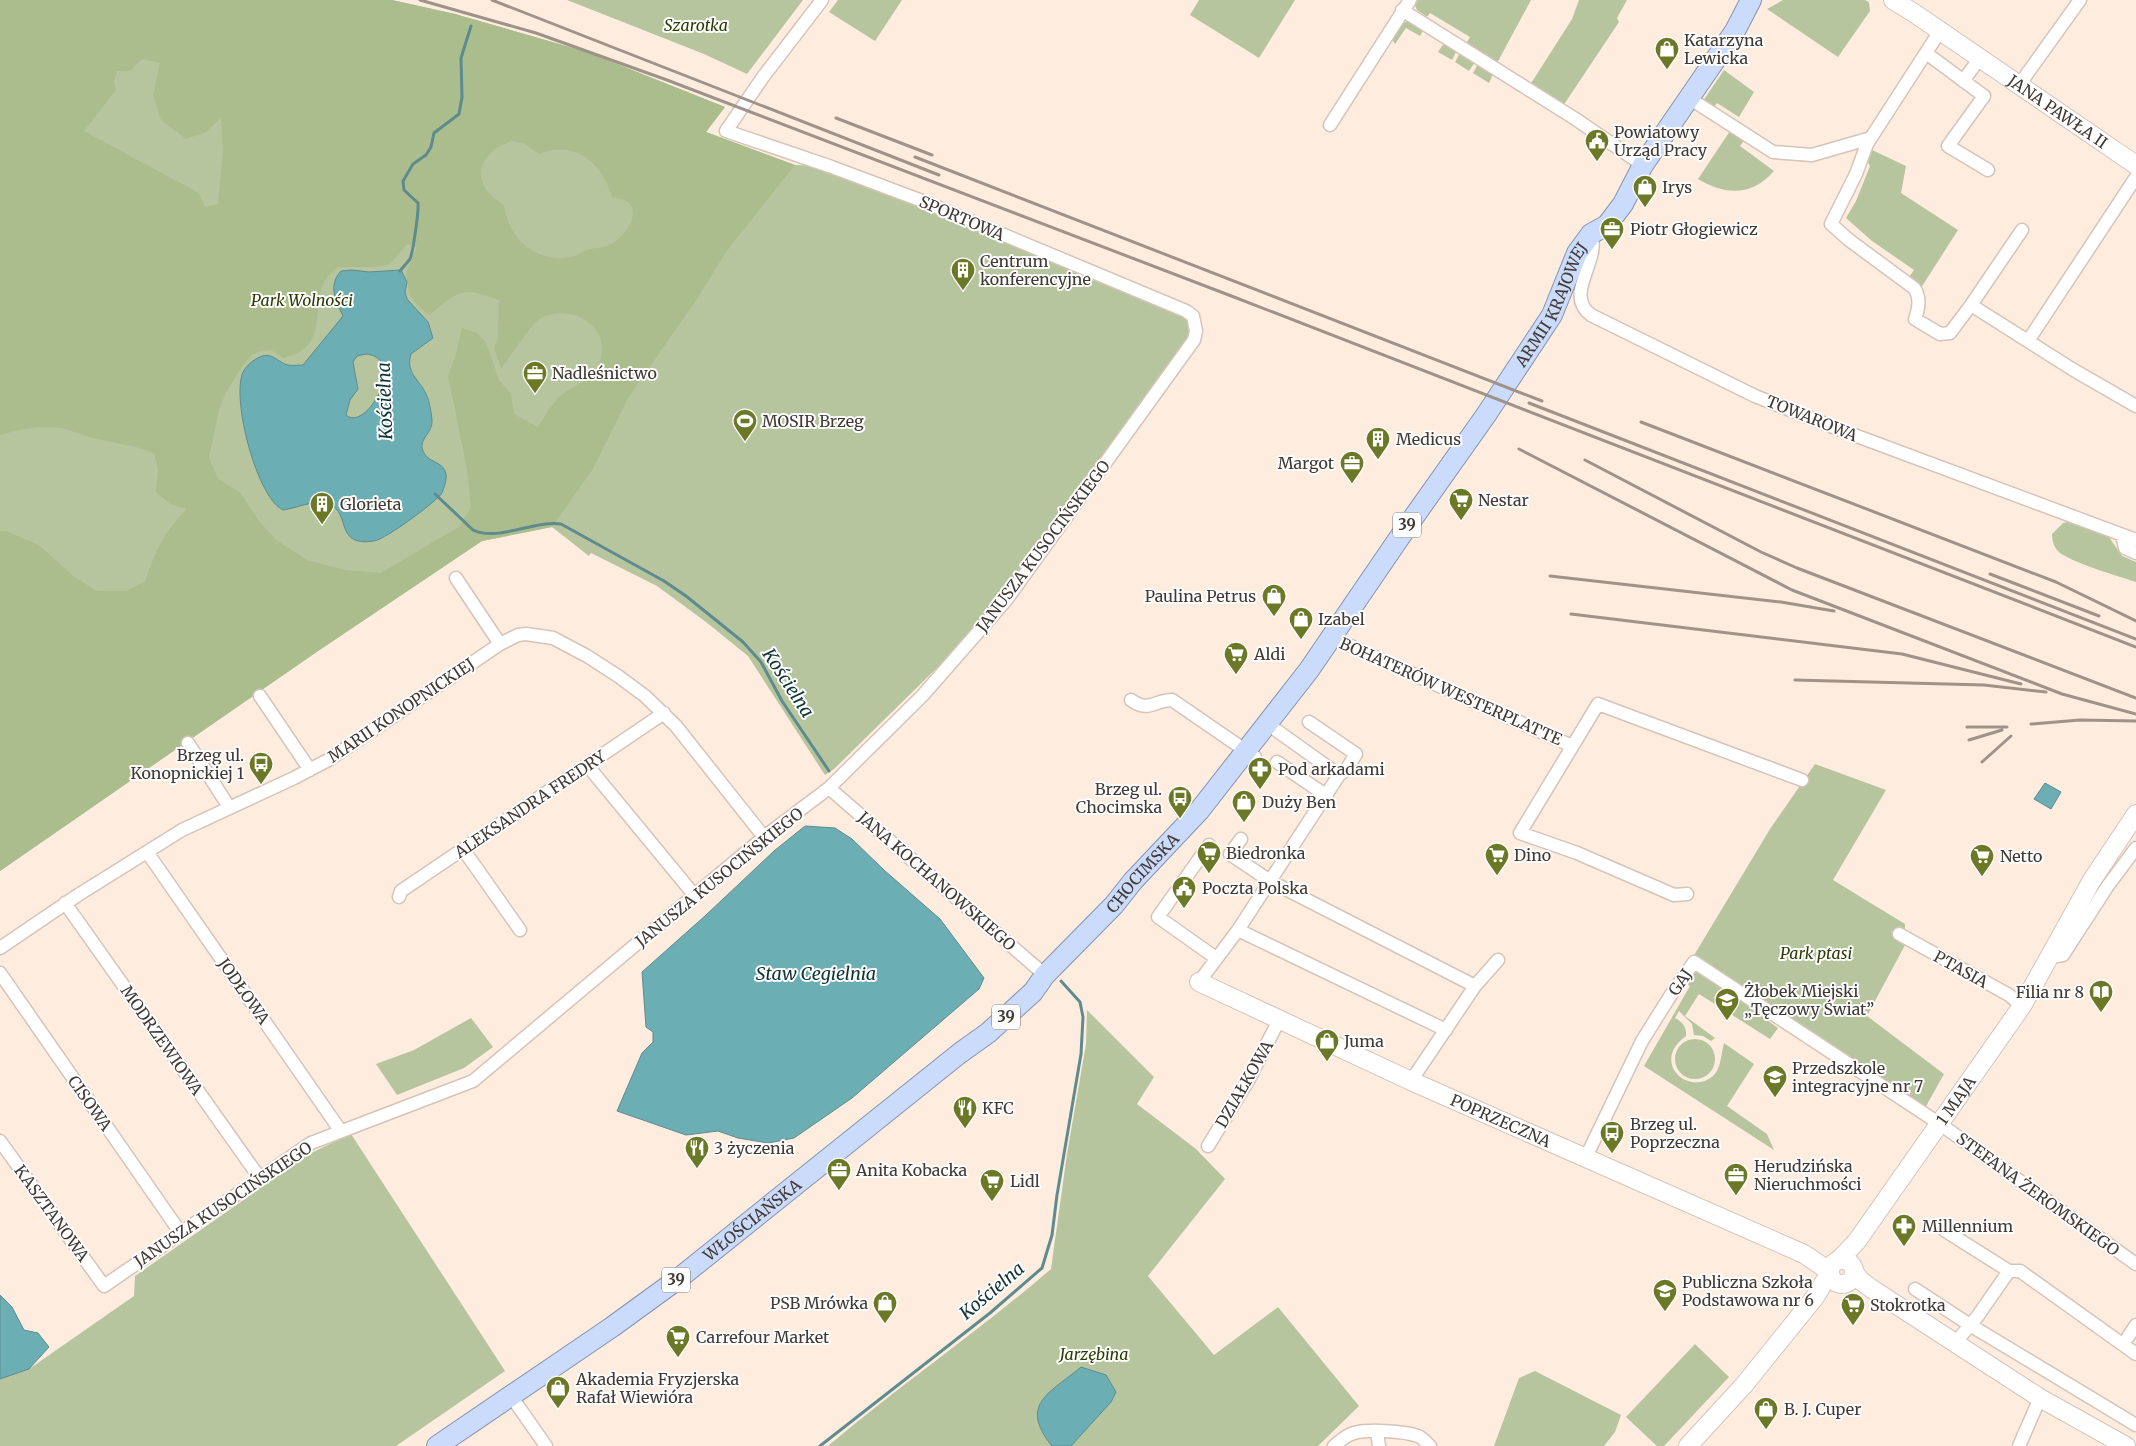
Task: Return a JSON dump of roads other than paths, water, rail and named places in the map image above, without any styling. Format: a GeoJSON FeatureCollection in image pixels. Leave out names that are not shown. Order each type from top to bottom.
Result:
{"type":"FeatureCollection","features":[{"type":"Feature","properties":{"kind":"main road","name":"ARMII KRAJOWEJ"},"geometry":{"type":"LineString","coordinates":[[1486,415],[1552,315],[1577,253],[1591,234],[1598,218],[1625,181],[1644,165],[1735,31],[1751,0]]}},
{"type":"Feature","properties":{"kind":"main road","name":"ARMII KRAJOWEJ"},"geometry":{"type":"LineString","coordinates":[[1735,31],[1746,21],[1762,0]]}},
{"type":"Feature","properties":{"kind":"main road","name":"CHOCIMSKA"},"geometry":{"type":"LineString","coordinates":[[1114,905],[1140,885],[1192,834],[1251,754],[1486,415]]}},
{"type":"Feature","properties":{"kind":"main road","name":"CHOCIMSKA"},"geometry":{"type":"LineString","coordinates":[[1251,754],[1276,730],[1309,670]]}},
{"type":"Feature","properties":{"kind":"main road","name":"WŁOŚCIAŃSKA"},"geometry":{"type":"LineString","coordinates":[[437,1446],[512,1396],[678,1279],[960,1053],[984,1026],[1026,986],[1045,975],[1114,905]]}},
{"type":"Feature","properties":{"kind":"street","name":"SPORTOWA"},"geometry":{"type":"LineString","coordinates":[[822,0],[737,112],[726,131],[829,166],[925,202],[1186,310],[1193,316]]}},
{"type":"Feature","properties":{"kind":"street","name":"JANA PAWŁA II"},"geometry":{"type":"LineString","coordinates":[[1893,0],[2136,165]]}},
{"type":"Feature","properties":{"kind":"street"},"geometry":{"type":"LineString","coordinates":[[2019,85],[2080,0]]}},
{"type":"Feature","properties":{"kind":"street"},"geometry":{"type":"LineString","coordinates":[[1330,125],[1406,5],[1644,165]]}},
{"type":"Feature","properties":{"kind":"street"},"geometry":{"type":"LineString","coordinates":[[1940,32],[1871,138],[1831,224],[1849,240],[1914,288],[1918,293],[1915,319],[1940,334],[1950,333],[1972,305],[2022,230]]}},
{"type":"Feature","properties":{"kind":"street","name":"JANA PAWŁA II"},"geometry":{"type":"LineString","coordinates":[[1926,53],[1984,96],[1948,146],[1988,170]]}},
{"type":"Feature","properties":{"kind":"street"},"geometry":{"type":"LineString","coordinates":[[1962,81],[1980,58]]}},
{"type":"Feature","properties":{"kind":"street"},"geometry":{"type":"LineString","coordinates":[[1688,98],[1773,152],[1812,155],[1871,138]]}},
{"type":"Feature","properties":{"kind":"street"},"geometry":{"type":"LineString","coordinates":[[2028,341],[2136,177]]}},
{"type":"Feature","properties":{"kind":"street","name":"TOWAROWA"},"geometry":{"type":"LineString","coordinates":[[1591,234],[1595,243],[1594,251],[1582,282],[1580,298],[1586,311],[1591,315],[1755,396],[1838,429],[2136,540]]}},
{"type":"Feature","properties":{"kind":"street"},"geometry":{"type":"LineString","coordinates":[[1972,305],[2136,406]]}},
{"type":"Feature","properties":{"kind":"street","name":"JANUSZA KUSOCIŃSKIEGO"},"geometry":{"type":"LineString","coordinates":[[104,1286],[258,1177],[311,1143],[340,1130],[473,1081],[764,837],[829,788],[924,695],[1007,599],[1194,340],[1196,331],[1193,316]]}},
{"type":"Feature","properties":{"kind":"street"},"geometry":{"type":"LineString","coordinates":[[2122,535],[2125,548],[2136,553]]}},
{"type":"Feature","properties":{"kind":"street"},"geometry":{"type":"LineString","coordinates":[[456,578],[500,644]]}},
{"type":"Feature","properties":{"kind":"street","name":"MARII KONOPNICKIEJ"},"geometry":{"type":"LineString","coordinates":[[0,948],[65,903],[182,830],[330,759],[500,644],[518,635],[526,634],[553,638],[618,676],[645,696],[676,726],[764,837]]}},
{"type":"Feature","properties":{"kind":"street","name":"BOHATERÓW WESTERPLATTE"},"geometry":{"type":"LineString","coordinates":[[1332,636],[1572,746]]}},
{"type":"Feature","properties":{"kind":"street"},"geometry":{"type":"LineString","coordinates":[[260,696],[310,770]]}},
{"type":"Feature","properties":{"kind":"street"},"geometry":{"type":"LineString","coordinates":[[1131,700],[1138,705],[1150,706],[1164,700],[1172,700],[1251,754]]}},
{"type":"Feature","properties":{"kind":"street","name":"BOHATERÓW WESTERPLATTE"},"geometry":{"type":"LineString","coordinates":[[1687,894],[1674,895],[1578,853],[1520,833],[1598,704],[1802,780]]}},
{"type":"Feature","properties":{"kind":"street","name":"ALEKSANDRA FREDRY"},"geometry":{"type":"LineString","coordinates":[[399,897],[401,891],[664,713]]}},
{"type":"Feature","properties":{"kind":"street"},"geometry":{"type":"LineString","coordinates":[[1198,982],[1238,930],[1339,776],[1346,770],[1356,754],[1309,722]]}},
{"type":"Feature","properties":{"kind":"street"},"geometry":{"type":"LineString","coordinates":[[1276,730],[1339,776]]}},
{"type":"Feature","properties":{"kind":"street"},"geometry":{"type":"LineString","coordinates":[[188,743],[230,807]]}},
{"type":"Feature","properties":{"kind":"street"},"geometry":{"type":"LineString","coordinates":[[1277,762],[1327,796]]}},
{"type":"Feature","properties":{"kind":"street"},"geometry":{"type":"LineString","coordinates":[[587,765],[695,896]]}},
{"type":"Feature","properties":{"kind":"street","name":"JANA KOCHANOWSKIEGO"},"geometry":{"type":"LineString","coordinates":[[829,788],[1045,975]]}},
{"type":"Feature","properties":{"kind":"street","name":"1 MAJA"},"geometry":{"type":"LineString","coordinates":[[1694,1444],[1815,1297],[1840,1271],[1857,1241],[2022,1006],[2092,880],[2136,814]]}},
{"type":"Feature","properties":{"kind":"street"},"geometry":{"type":"LineString","coordinates":[[1241,839],[1230,854],[1270,881],[1475,986]]}},
{"type":"Feature","properties":{"kind":"street"},"geometry":{"type":"LineString","coordinates":[[1208,845],[1158,917],[1216,958]]}},
{"type":"Feature","properties":{"kind":"street","name":"1 MAJA"},"geometry":{"type":"LineString","coordinates":[[2050,958],[2063,955],[2107,887],[2136,848]]}},
{"type":"Feature","properties":{"kind":"street"},"geometry":{"type":"LineString","coordinates":[[463,849],[520,930]]}},
{"type":"Feature","properties":{"kind":"street","name":"JODŁOWA"},"geometry":{"type":"LineString","coordinates":[[147,852],[340,1130]]}},
{"type":"Feature","properties":{"kind":"street","name":"MODRZEWIOWA"},"geometry":{"type":"LineString","coordinates":[[65,903],[258,1177]]}},
{"type":"Feature","properties":{"kind":"street"},"geometry":{"type":"LineString","coordinates":[[1238,930],[1446,1030]]}},
{"type":"Feature","properties":{"kind":"street","name":"PTASIA"},"geometry":{"type":"LineString","coordinates":[[1899,934],[2008,995],[2022,1006]]}},
{"type":"Feature","properties":{"kind":"street"},"geometry":{"type":"LineString","coordinates":[[1411,1081],[1475,986],[1498,960]]}},
{"type":"Feature","properties":{"kind":"street","name":"GAJ"},"geometry":{"type":"LineString","coordinates":[[1586,1157],[1642,1041],[1694,962],[1940,1124]]}},
{"type":"Feature","properties":{"kind":"street","name":"CISOWA"},"geometry":{"type":"LineString","coordinates":[[0,974],[180,1232]]}},
{"type":"Feature","properties":{"kind":"street","name":"POPRZECZNA"},"geometry":{"type":"LineString","coordinates":[[1198,982],[1411,1081],[1840,1271],[1872,1289],[2040,1398],[2126,1446]]}},
{"type":"Feature","properties":{"kind":"street","name":"DZIAŁKOWA"},"geometry":{"type":"LineString","coordinates":[[1208,1146],[1249,1079],[1279,1020]]}},
{"type":"Feature","properties":{"kind":"street","name":"STEFANA ŻEROMSKIEGO"},"geometry":{"type":"LineString","coordinates":[[1940,1124],[2136,1264]]}},
{"type":"Feature","properties":{"kind":"street","name":"KASZTANOWA"},"geometry":{"type":"LineString","coordinates":[[0,1141],[104,1286]]}},
{"type":"Feature","properties":{"kind":"street"},"geometry":{"type":"LineString","coordinates":[[1944,1230],[2009,1271],[2020,1271],[2136,1354]]}},
{"type":"Feature","properties":{"kind":"street"},"geometry":{"type":"LineString","coordinates":[[1956,1343],[2009,1271]]}},
{"type":"Feature","properties":{"kind":"street"},"geometry":{"type":"LineString","coordinates":[[1915,1289],[1970,1325],[2136,1424]]}},
{"type":"Feature","properties":{"kind":"street"},"geometry":{"type":"LineString","coordinates":[[2128,1337],[2136,1325]]}},
{"type":"Feature","properties":{"kind":"street"},"geometry":{"type":"LineString","coordinates":[[512,1396],[546,1446]]}},
{"type":"Feature","properties":{"kind":"street"},"geometry":{"type":"LineString","coordinates":[[2019,1446],[2040,1398]]}},
{"type":"Feature","properties":{"kind":"street"},"geometry":{"type":"LineString","coordinates":[[1377,1432],[1379,1446]]}},
{"type":"Feature","properties":{"kind":"street"},"geometry":{"type":"LineString","coordinates":[[1334,1446],[1344,1437],[1354,1433],[1377,1432],[1420,1436],[1430,1446]]}},
{"type":"Feature","properties":{"kind":"water"},"geometry":{"type":"Polygon","coordinates":[[[401,270],[407,282],[405,292],[407,299],[428,322],[433,338],[411,354],[410,366],[426,394],[431,410],[432,425],[422,443],[422,447],[428,458],[445,470],[446,476],[442,493],[421,512],[389,534],[374,541],[361,542],[352,539],[333,506],[324,503],[314,503],[283,510],[273,502],[264,487],[249,447],[241,403],[240,385],[243,372],[250,363],[268,355],[284,364],[303,365],[343,316],[334,293],[335,282],[341,271],[401,270]],[[366,354],[357,356],[353,362],[358,389],[350,400],[346,415],[354,418],[363,414],[372,405],[379,393],[383,380],[383,368],[378,359],[366,354]]]}},
{"type":"Feature","properties":{"kind":"water"},"geometry":{"type":"Polygon","coordinates":[[[2045,783],[2061,792],[2051,809],[2034,799],[2045,783]]]}},
{"type":"Feature","properties":{"kind":"water","name":"Staw Cegielnia"},"geometry":{"type":"Polygon","coordinates":[[[805,826],[835,828],[852,839],[940,919],[984,978],[979,989],[852,1098],[794,1138],[768,1143],[738,1138],[718,1131],[686,1135],[617,1111],[642,1053],[653,1042],[653,1032],[646,1027],[642,972],[774,851],[805,826]]]}},
{"type":"Feature","properties":{"kind":"water"},"geometry":{"type":"Polygon","coordinates":[[[0,1295],[12,1307],[24,1330],[38,1333],[49,1347],[29,1369],[0,1379],[0,1295]]]}},
{"type":"Feature","properties":{"kind":"water"},"geometry":{"type":"Polygon","coordinates":[[[1081,1367],[1106,1375],[1116,1392],[1111,1402],[1071,1446],[1052,1446],[1042,1432],[1038,1420],[1038,1409],[1042,1400],[1049,1392],[1081,1367]]]}},
{"type":"Feature","properties":{"kind":"waterway","name":"Kościelna"},"geometry":{"type":"LineString","coordinates":[[400,271],[410,259],[416,231],[418,207],[418,203],[404,190],[403,181],[413,164],[426,155],[431,147],[434,133],[459,114],[462,97],[461,58],[471,26]]}},
{"type":"Feature","properties":{"kind":"waterway","name":"Kościelna"},"geometry":{"type":"LineString","coordinates":[[435,494],[473,530],[483,533],[493,534],[539,525],[561,524],[664,581],[686,596],[743,642],[761,662],[782,701],[829,771]]}},
{"type":"Feature","properties":{"kind":"waterway","name":"Kościelna"},"geometry":{"type":"LineString","coordinates":[[820,1446],[990,1313],[1042,1268],[1052,1235],[1081,1054],[1083,1017],[1080,1002],[1061,981]]}},
{"type":"Feature","properties":{"kind":"railway"},"geometry":{"type":"LineString","coordinates":[[420,0],[536,33],[667,80],[1234,297],[2136,647]]}},
{"type":"Feature","properties":{"kind":"railway"},"geometry":{"type":"LineString","coordinates":[[492,0],[939,175]]}},
{"type":"Feature","properties":{"kind":"railway"},"geometry":{"type":"LineString","coordinates":[[836,118],[932,155]]}},
{"type":"Feature","properties":{"kind":"railway"},"geometry":{"type":"LineString","coordinates":[[915,157],[1542,401]]}},
{"type":"Feature","properties":{"kind":"railway"},"geometry":{"type":"LineString","coordinates":[[1529,403],[2136,639]]}},
{"type":"Feature","properties":{"kind":"railway"},"geometry":{"type":"LineString","coordinates":[[1641,422],[2056,582],[2136,621]]}},
{"type":"Feature","properties":{"kind":"railway"},"geometry":{"type":"LineString","coordinates":[[1519,449],[1792,590],[2062,694],[2136,714]]}},
{"type":"Feature","properties":{"kind":"railway"},"geometry":{"type":"LineString","coordinates":[[1585,460],[1761,552],[1797,568],[2136,698]]}},
{"type":"Feature","properties":{"kind":"railway"},"geometry":{"type":"LineString","coordinates":[[1990,574],[2099,616]]}},
{"type":"Feature","properties":{"kind":"railway"},"geometry":{"type":"LineString","coordinates":[[1550,576],[1781,602],[1834,611]]}},
{"type":"Feature","properties":{"kind":"railway"},"geometry":{"type":"LineString","coordinates":[[1571,614],[1902,654],[2021,684]]}},
{"type":"Feature","properties":{"kind":"railway"},"geometry":{"type":"LineString","coordinates":[[1795,680],[1984,685],[2046,692]]}},
{"type":"Feature","properties":{"kind":"railway"},"geometry":{"type":"LineString","coordinates":[[2031,724],[2080,720],[2136,721]]}},
{"type":"Feature","properties":{"kind":"railway"},"geometry":{"type":"LineString","coordinates":[[1967,727],[2007,727]]}},
{"type":"Feature","properties":{"kind":"railway"},"geometry":{"type":"LineString","coordinates":[[1969,740],[2002,730]]}},
{"type":"Feature","properties":{"kind":"railway"},"geometry":{"type":"LineString","coordinates":[[1982,762],[2011,736]]}},
{"type":"Feature","properties":{"kind":"place","name":"Katarzyna Lewicka"},"geometry":{"type":"Point","coordinates":[1667,70]}},
{"type":"Feature","properties":{"kind":"place","name":"Powiatowy Urząd Pracy"},"geometry":{"type":"Point","coordinates":[1597,162]}},
{"type":"Feature","properties":{"kind":"place","name":"Irys"},"geometry":{"type":"Point","coordinates":[1645,208]}},
{"type":"Feature","properties":{"kind":"place","name":"Piotr Głogiewicz"},"geometry":{"type":"Point","coordinates":[1612,250]}},
{"type":"Feature","properties":{"kind":"place","name":"Centrum konferencyjne"},"geometry":{"type":"Point","coordinates":[963,291]}},
{"type":"Feature","properties":{"kind":"place","name":"Nadleśnictwo"},"geometry":{"type":"Point","coordinates":[535,394]}},
{"type":"Feature","properties":{"kind":"place","name":"MOSIR Brzeg"},"geometry":{"type":"Point","coordinates":[745,442]}},
{"type":"Feature","properties":{"kind":"place","name":"Medicus"},"geometry":{"type":"Point","coordinates":[1378,460]}},
{"type":"Feature","properties":{"kind":"place","name":"Margot"},"geometry":{"type":"Point","coordinates":[1352,484]}},
{"type":"Feature","properties":{"kind":"place","name":"Nestar"},"geometry":{"type":"Point","coordinates":[1461,521]}},
{"type":"Feature","properties":{"kind":"place","name":"Glorieta"},"geometry":{"type":"Point","coordinates":[322,525]}},
{"type":"Feature","properties":{"kind":"place","name":"Paulina Petrus"},"geometry":{"type":"Point","coordinates":[1274,617]}},
{"type":"Feature","properties":{"kind":"place","name":"Izabel"},"geometry":{"type":"Point","coordinates":[1301,640]}},
{"type":"Feature","properties":{"kind":"place","name":"Aldi"},"geometry":{"type":"Point","coordinates":[1236,675]}},
{"type":"Feature","properties":{"kind":"place","name":"Brzeg ul. Konopnickiej 1"},"geometry":{"type":"Point","coordinates":[261,785]}},
{"type":"Feature","properties":{"kind":"place","name":"Pod arkadami"},"geometry":{"type":"Point","coordinates":[1260,790]}},
{"type":"Feature","properties":{"kind":"place","name":"Brzeg ul. Chocimska"},"geometry":{"type":"Point","coordinates":[1180,819]}},
{"type":"Feature","properties":{"kind":"place","name":"Duży Ben"},"geometry":{"type":"Point","coordinates":[1244,823]}},
{"type":"Feature","properties":{"kind":"place","name":"Biedronka"},"geometry":{"type":"Point","coordinates":[1209,874]}},
{"type":"Feature","properties":{"kind":"place","name":"Dino"},"geometry":{"type":"Point","coordinates":[1497,876]}},
{"type":"Feature","properties":{"kind":"place","name":"Netto"},"geometry":{"type":"Point","coordinates":[1982,877]}},
{"type":"Feature","properties":{"kind":"place","name":"Poczta Polska"},"geometry":{"type":"Point","coordinates":[1184,909]}},
{"type":"Feature","properties":{"kind":"place","name":"Filia nr 8"},"geometry":{"type":"Point","coordinates":[2101,1013]}},
{"type":"Feature","properties":{"kind":"place","name":"Żłobek Miejski „Tęczowy Świat”"},"geometry":{"type":"Point","coordinates":[1727,1021]}},
{"type":"Feature","properties":{"kind":"place","name":"Juma"},"geometry":{"type":"Point","coordinates":[1327,1062]}},
{"type":"Feature","properties":{"kind":"place","name":"Przedszkole integracyjne nr 7"},"geometry":{"type":"Point","coordinates":[1775,1098]}},
{"type":"Feature","properties":{"kind":"place","name":"KFC"},"geometry":{"type":"Point","coordinates":[965,1129]}},
{"type":"Feature","properties":{"kind":"place","name":"Brzeg ul. Poprzeczna"},"geometry":{"type":"Point","coordinates":[1612,1154]}},
{"type":"Feature","properties":{"kind":"place","name":"3 życzenia"},"geometry":{"type":"Point","coordinates":[697,1169]}},
{"type":"Feature","properties":{"kind":"place","name":"Anita Kobacka"},"geometry":{"type":"Point","coordinates":[839,1191]}},
{"type":"Feature","properties":{"kind":"place","name":"Herudzińska Nieruchmości"},"geometry":{"type":"Point","coordinates":[1736,1196]}},
{"type":"Feature","properties":{"kind":"place","name":"Lidl"},"geometry":{"type":"Point","coordinates":[992,1202]}},
{"type":"Feature","properties":{"kind":"place","name":"Millennium"},"geometry":{"type":"Point","coordinates":[1904,1247]}},
{"type":"Feature","properties":{"kind":"place","name":"Publiczna Szkoła Podstawowa nr 6"},"geometry":{"type":"Point","coordinates":[1665,1312]}},
{"type":"Feature","properties":{"kind":"place","name":"PSB Mrówka"},"geometry":{"type":"Point","coordinates":[885,1324]}},
{"type":"Feature","properties":{"kind":"place","name":"Stokrotka"},"geometry":{"type":"Point","coordinates":[1853,1326]}},
{"type":"Feature","properties":{"kind":"place","name":"Carrefour Market"},"geometry":{"type":"Point","coordinates":[678,1358]}},
{"type":"Feature","properties":{"kind":"place","name":"Akademia Fryzjerska Rafał Wiewióra"},"geometry":{"type":"Point","coordinates":[558,1409]}},
{"type":"Feature","properties":{"kind":"place","name":"B. J. Cuper"},"geometry":{"type":"Point","coordinates":[1766,1430]}},
{"type":"Feature","properties":{"kind":"park label","name":"Szarotka"},"geometry":{"type":"Point","coordinates":[696,25]}},
{"type":"Feature","properties":{"kind":"park label","name":"Park Wolności"},"geometry":{"type":"Point","coordinates":[302,300]}},
{"type":"Feature","properties":{"kind":"park label","name":"Park ptasi"},"geometry":{"type":"Point","coordinates":[1816,953]}},
{"type":"Feature","properties":{"kind":"park label","name":"Jarzębina"},"geometry":{"type":"Point","coordinates":[1094,1354]}}]}
